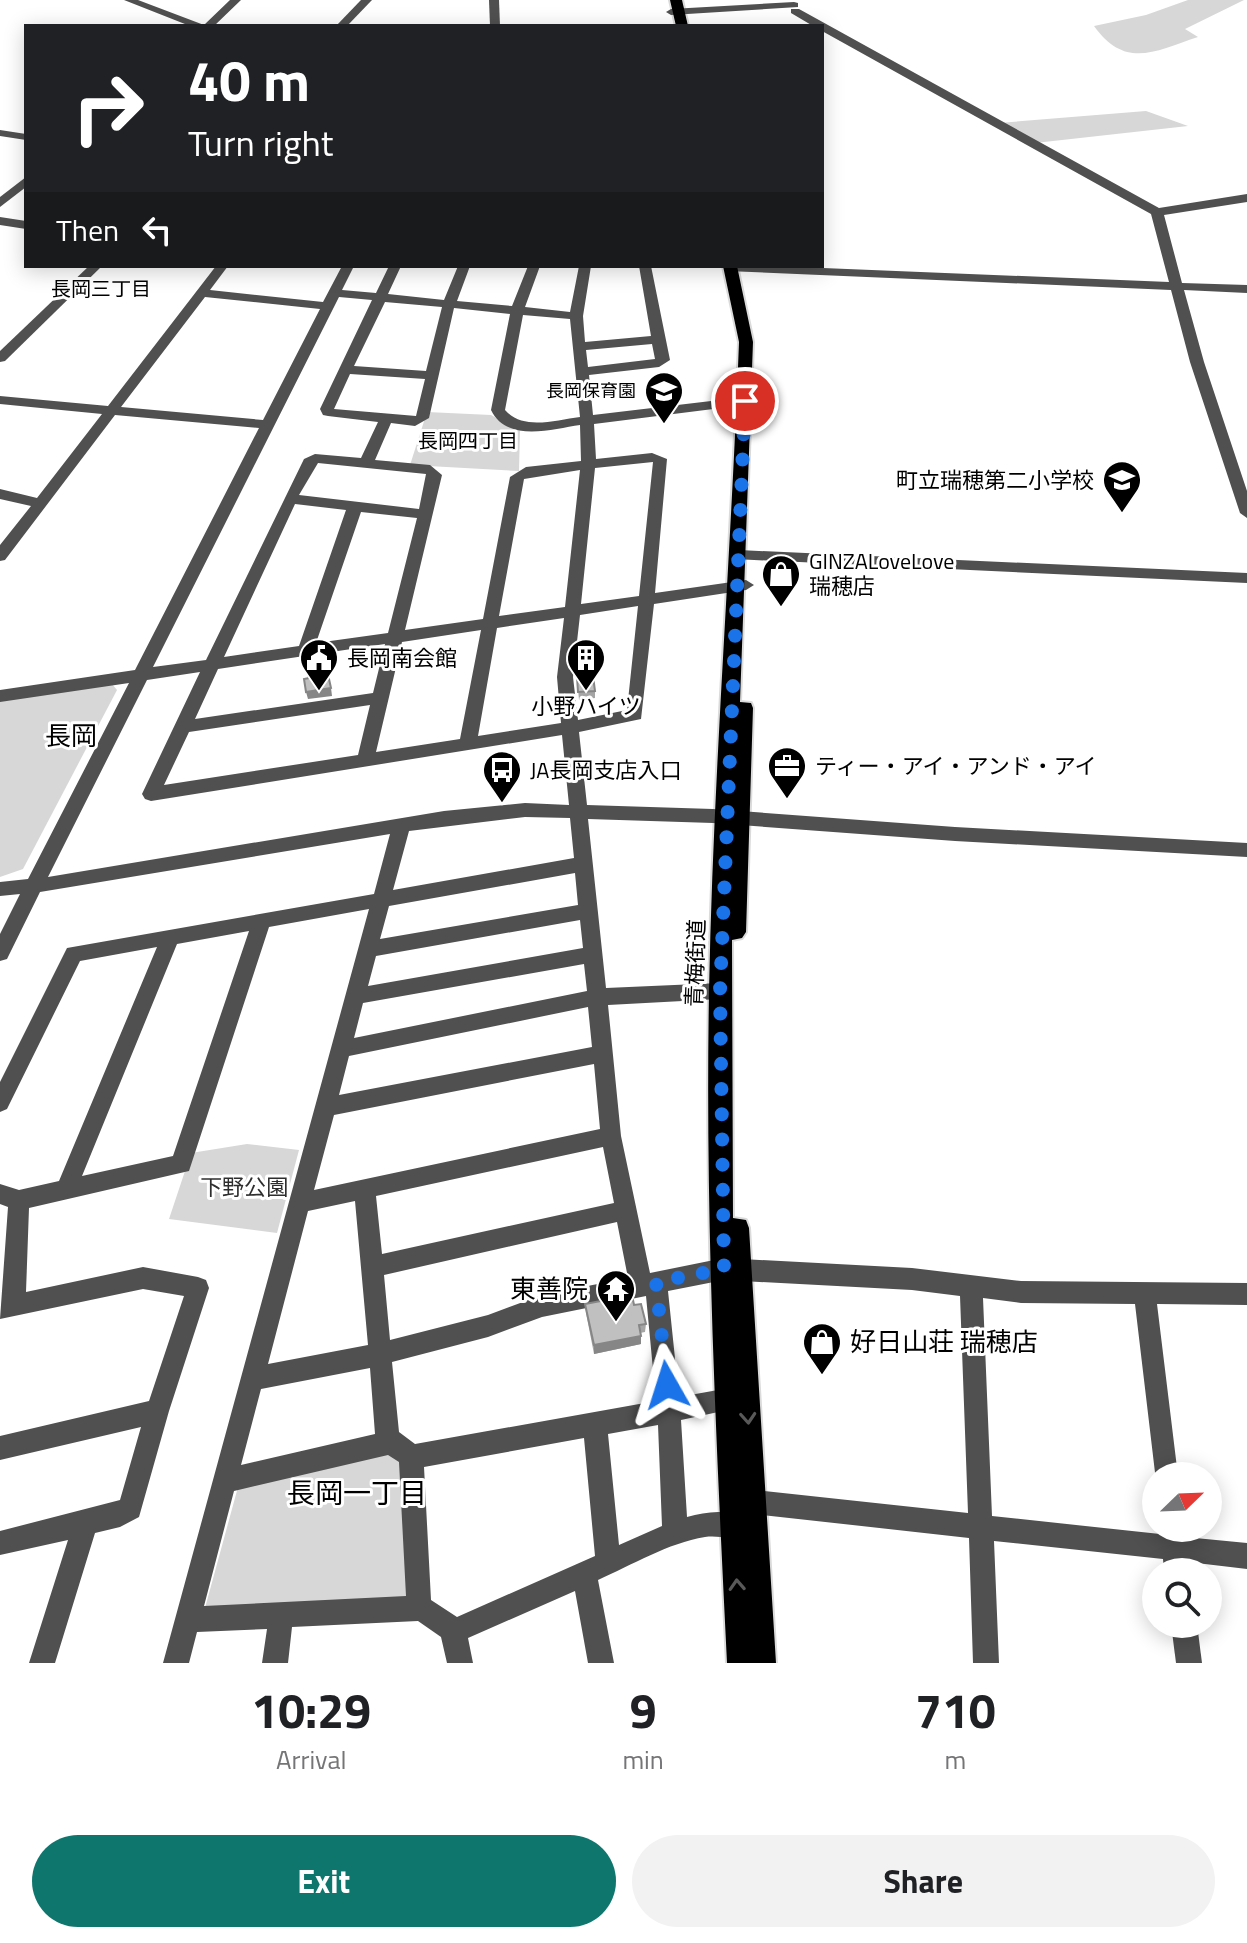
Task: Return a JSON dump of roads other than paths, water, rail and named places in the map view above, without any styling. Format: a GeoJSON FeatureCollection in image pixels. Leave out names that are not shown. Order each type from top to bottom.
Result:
{"type":"FeatureCollection","features":[{"type":"Feature","properties":{"kind":"main road","name":"青梅街道"},"geometry":{"type":"LineString","coordinates":[[735,268],[746,342],[743,556]]}},
{"type":"Feature","properties":{"kind":"main road","name":"青梅街道"},"geometry":{"type":"LineString","coordinates":[[735,268],[749,307],[754,372],[741,586],[733,818],[729,1400],[741,1663]]}},
{"type":"Feature","properties":{"kind":"main road","name":"青梅街道"},"geometry":{"type":"LineString","coordinates":[[733,818],[720,991],[731,1270],[754,1502],[762,1663]]}},
{"type":"Feature","properties":{"kind":"street"},"geometry":{"type":"LineString","coordinates":[[129,0],[194,24]]}},
{"type":"Feature","properties":{"kind":"street"},"geometry":{"type":"LineString","coordinates":[[210,24],[236,0]]}},
{"type":"Feature","properties":{"kind":"street"},"geometry":{"type":"LineString","coordinates":[[343,24],[367,0]]}},
{"type":"Feature","properties":{"kind":"street"},"geometry":{"type":"LineString","coordinates":[[494,0],[495,24]]}},
{"type":"Feature","properties":{"kind":"street"},"geometry":{"type":"LineString","coordinates":[[673,6],[794,5],[818,24]]}},
{"type":"Feature","properties":{"kind":"street"},"geometry":{"type":"LineString","coordinates":[[824,28],[1157,212],[1247,198]]}},
{"type":"Feature","properties":{"kind":"street"},"geometry":{"type":"LineString","coordinates":[[0,133],[24,137]]}},
{"type":"Feature","properties":{"kind":"street"},"geometry":{"type":"LineString","coordinates":[[0,203],[24,183]]}},
{"type":"Feature","properties":{"kind":"street"},"geometry":{"type":"LineString","coordinates":[[1157,212],[1197,362],[1247,513]]}},
{"type":"Feature","properties":{"kind":"street"},"geometry":{"type":"LineString","coordinates":[[0,221],[24,225]]}},
{"type":"Feature","properties":{"kind":"street"},"geometry":{"type":"LineString","coordinates":[[0,358],[94,268]]}},
{"type":"Feature","properties":{"kind":"street"},"geometry":{"type":"LineString","coordinates":[[0,556],[221,268]]}},
{"type":"Feature","properties":{"kind":"street"},"geometry":{"type":"LineString","coordinates":[[0,953],[347,268]]}},
{"type":"Feature","properties":{"kind":"street"},"geometry":{"type":"LineString","coordinates":[[394,268],[328,412],[415,422],[422,418],[449,304],[463,268]]}},
{"type":"Feature","properties":{"kind":"street"},"geometry":{"type":"LineString","coordinates":[[533,268],[517,310],[497,413],[523,428],[745,401]]}},
{"type":"Feature","properties":{"kind":"street"},"geometry":{"type":"LineString","coordinates":[[585,268],[576,316],[589,465],[565,677],[611,1136],[626,1210],[649,1284],[669,1410],[675,1533]]}},
{"type":"Feature","properties":{"kind":"street"},"geometry":{"type":"LineString","coordinates":[[582,372],[663,360],[645,268]]}},
{"type":"Feature","properties":{"kind":"street"},"geometry":{"type":"LineString","coordinates":[[758,268],[1247,289]]}},
{"type":"Feature","properties":{"kind":"street"},"geometry":{"type":"LineString","coordinates":[[202,293],[331,300],[382,298],[576,316]]}},
{"type":"Feature","properties":{"kind":"street"},"geometry":{"type":"LineString","coordinates":[[579,347],[658,339]]}},
{"type":"Feature","properties":{"kind":"street"},"geometry":{"type":"LineString","coordinates":[[345,370],[434,375]]}},
{"type":"Feature","properties":{"kind":"street"},"geometry":{"type":"LineString","coordinates":[[0,400],[268,425]]}},
{"type":"Feature","properties":{"kind":"street"},"geometry":{"type":"LineString","coordinates":[[366,463],[386,419]]}},
{"type":"Feature","properties":{"kind":"street"},"geometry":{"type":"LineString","coordinates":[[365,760],[434,471],[312,459],[290,499],[151,794],[365,760],[468,744],[569,728],[630,717],[637,712],[660,459],[652,457],[526,472],[517,477],[468,744]]}},
{"type":"Feature","properties":{"kind":"street"},"geometry":{"type":"LineString","coordinates":[[0,494],[40,503]]}},
{"type":"Feature","properties":{"kind":"street"},"geometry":{"type":"LineString","coordinates":[[290,499],[424,514]]}},
{"type":"Feature","properties":{"kind":"street"},"geometry":{"type":"LineString","coordinates":[[306,649],[355,507]]}},
{"type":"Feature","properties":{"kind":"street"},"geometry":{"type":"LineString","coordinates":[[743,556],[1247,578]]}},
{"type":"Feature","properties":{"kind":"street"},"geometry":{"type":"LineString","coordinates":[[0,696],[741,586]]}},
{"type":"Feature","properties":{"kind":"street"},"geometry":{"type":"LineString","coordinates":[[182,727],[380,698]]}},
{"type":"Feature","properties":{"kind":"street"},"geometry":{"type":"LineString","coordinates":[[0,889],[487,813],[578,810],[1247,850]]}},
{"type":"Feature","properties":{"kind":"street"},"geometry":{"type":"LineString","coordinates":[[176,1663],[401,826]]}},
{"type":"Feature","properties":{"kind":"street"},"geometry":{"type":"LineString","coordinates":[[0,1103],[74,954],[583,864]]}},
{"type":"Feature","properties":{"kind":"street"},"geometry":{"type":"LineString","coordinates":[[369,949],[588,911]]}},
{"type":"Feature","properties":{"kind":"street"},"geometry":{"type":"LineString","coordinates":[[0,1543],[120,1515],[130,1508],[157,1411],[198,1288],[143,1278],[7,1307],[9,1197],[66,1189],[181,1164],[262,920]]}},
{"type":"Feature","properties":{"kind":"street"},"geometry":{"type":"LineString","coordinates":[[66,1189],[171,936]]}},
{"type":"Feature","properties":{"kind":"street"},"geometry":{"type":"LineString","coordinates":[[356,996],[593,954]]}},
{"type":"Feature","properties":{"kind":"street"},"geometry":{"type":"LineString","coordinates":[[341,1049],[597,997],[720,991]]}},
{"type":"Feature","properties":{"kind":"street"},"geometry":{"type":"LineString","coordinates":[[327,1107],[604,1053]]}},
{"type":"Feature","properties":{"kind":"street"},"geometry":{"type":"LineString","coordinates":[[298,1203],[611,1136]]}},
{"type":"Feature","properties":{"kind":"street"},"geometry":{"type":"LineString","coordinates":[[365,1191],[388,1443]]}},
{"type":"Feature","properties":{"kind":"street"},"geometry":{"type":"LineString","coordinates":[[372,1267],[626,1210]]}},
{"type":"Feature","properties":{"kind":"street"},"geometry":{"type":"LineString","coordinates":[[251,1379],[380,1354],[488,1326],[542,1306],[731,1270],[912,1279],[1021,1292],[1247,1294]]}},
{"type":"Feature","properties":{"kind":"street"},"geometry":{"type":"LineString","coordinates":[[971,1287],[986,1663]]}},
{"type":"Feature","properties":{"kind":"street"},"geometry":{"type":"LineString","coordinates":[[1145,1294],[1164,1462]]}},
{"type":"Feature","properties":{"kind":"street"},"geometry":{"type":"LineString","coordinates":[[411,1457],[729,1400]]}},
{"type":"Feature","properties":{"kind":"street"},"geometry":{"type":"LineString","coordinates":[[0,1448],[157,1411]]}},
{"type":"Feature","properties":{"kind":"street"},"geometry":{"type":"LineString","coordinates":[[595,1424],[608,1561]]}},
{"type":"Feature","properties":{"kind":"street"},"geometry":{"type":"LineString","coordinates":[[225,1481],[397,1443],[411,1457],[419,1608]]}},
{"type":"Feature","properties":{"kind":"street"},"geometry":{"type":"LineString","coordinates":[[754,1502],[1247,1556]]}},
{"type":"Feature","properties":{"kind":"street"},"geometry":{"type":"LineString","coordinates":[[42,1663],[85,1524]]}},
{"type":"Feature","properties":{"kind":"street"},"geometry":{"type":"LineString","coordinates":[[455,1631],[675,1533],[707,1524],[734,1526]]}},
{"type":"Feature","properties":{"kind":"street"},"geometry":{"type":"LineString","coordinates":[[584,1572],[601,1663]]}},
{"type":"Feature","properties":{"kind":"street"},"geometry":{"type":"LineString","coordinates":[[187,1620],[419,1608],[445,1620],[455,1631],[460,1663]]}},
{"type":"Feature","properties":{"kind":"street"},"geometry":{"type":"LineString","coordinates":[[275,1663],[281,1616]]}},
{"type":"Feature","properties":{"kind":"street"},"geometry":{"type":"LineString","coordinates":[[1186,1638],[1189,1663]]}},
{"type":"Feature","properties":{"kind":"place","name":"長岡保育園"},"geometry":{"type":"Point","coordinates":[664,425]}},
{"type":"Feature","properties":{"kind":"place","name":"町立瑞穂第二小学校"},"geometry":{"type":"Point","coordinates":[1122,514]}},
{"type":"Feature","properties":{"kind":"place","name":"GINZALoveLove 瑞穂店"},"geometry":{"type":"Point","coordinates":[781,608]}},
{"type":"Feature","properties":{"kind":"place","name":"長岡南会館"},"geometry":{"type":"Point","coordinates":[319,692]}},
{"type":"Feature","properties":{"kind":"place","name":"小野ハイツ"},"geometry":{"type":"Point","coordinates":[586,692]}},
{"type":"Feature","properties":{"kind":"place","name":"ティー・アイ・アンド・アイ"},"geometry":{"type":"Point","coordinates":[787,800]}},
{"type":"Feature","properties":{"kind":"place","name":"JA長岡支店入口"},"geometry":{"type":"Point","coordinates":[502,804]}},
{"type":"Feature","properties":{"kind":"place","name":"東善院"},"geometry":{"type":"Point","coordinates":[616,1323]}},
{"type":"Feature","properties":{"kind":"place","name":"好日山荘 瑞穂店"},"geometry":{"type":"Point","coordinates":[822,1376]}},
{"type":"Feature","properties":{"kind":"district","name":"長岡三丁目"},"geometry":{"type":"Point","coordinates":[101,289]}},
{"type":"Feature","properties":{"kind":"district","name":"長岡四丁目"},"geometry":{"type":"Point","coordinates":[468,441]}},
{"type":"Feature","properties":{"kind":"district","name":"長岡"},"geometry":{"type":"Point","coordinates":[71,736]}},
{"type":"Feature","properties":{"kind":"district","name":"長岡一丁目"},"geometry":{"type":"Point","coordinates":[357,1493]}},
{"type":"Feature","properties":{"kind":"park label","name":"下野公園"},"geometry":{"type":"Point","coordinates":[244,1187]}}]}
